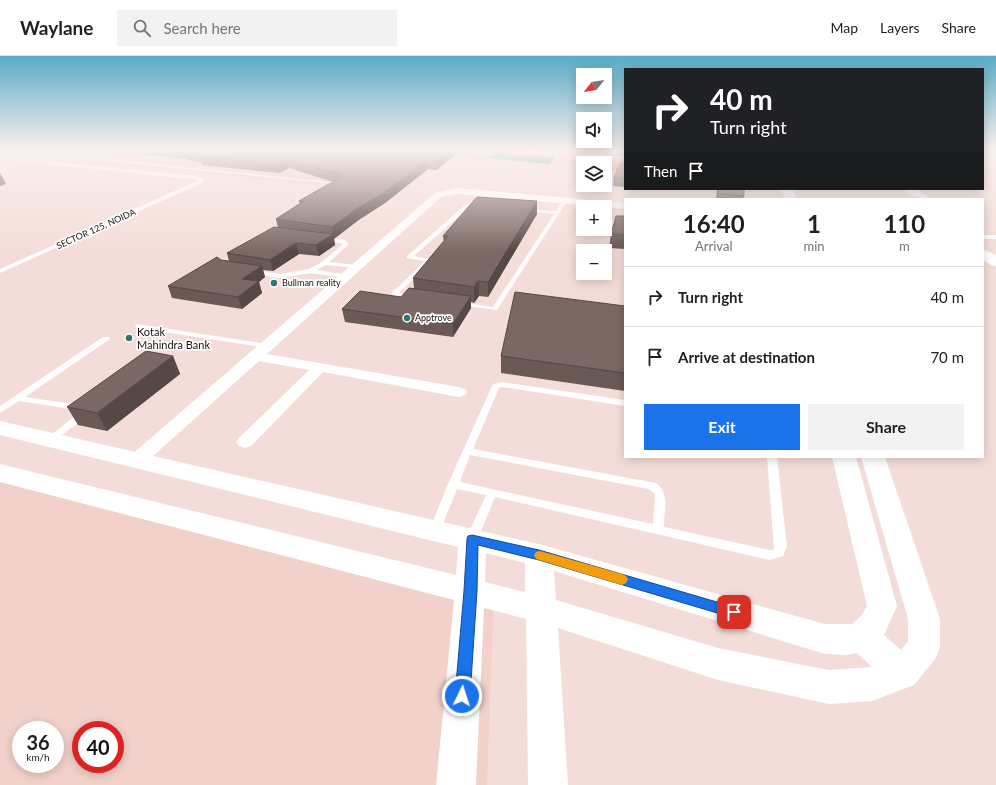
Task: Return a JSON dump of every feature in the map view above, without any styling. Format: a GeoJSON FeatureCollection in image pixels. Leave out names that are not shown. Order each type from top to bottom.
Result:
{"type":"FeatureCollection","features":[{"type":"Feature","properties":{"kind":"street"},"geometry":{"type":"LineString","coordinates":[[137,460],[346,276],[443,193],[458,191],[576,203]]}},
{"type":"Feature","properties":{"kind":"street"},"geometry":{"type":"LineString","coordinates":[[905,195],[919,198]]}},
{"type":"Feature","properties":{"kind":"street"},"geometry":{"type":"LineString","coordinates":[[612,206],[624,206]]}},
{"type":"Feature","properties":{"kind":"street"},"geometry":{"type":"LineString","coordinates":[[984,239],[996,247]]}},
{"type":"Feature","properties":{"kind":"street"},"geometry":{"type":"LineString","coordinates":[[984,254],[996,262]]}},
{"type":"Feature","properties":{"kind":"street"},"geometry":{"type":"LineString","coordinates":[[256,356],[460,392]]}},
{"type":"Feature","properties":{"kind":"street"},"geometry":{"type":"LineString","coordinates":[[245,442],[320,367]]}},
{"type":"Feature","properties":{"kind":"street"},"geometry":{"type":"LineString","coordinates":[[0,428],[539,555],[825,639],[849,641],[862,636],[876,622],[882,606],[844,458]]}},
{"type":"Feature","properties":{"kind":"street"},"geometry":{"type":"LineString","coordinates":[[0,473],[541,609],[718,664],[829,687],[872,684],[902,673],[924,647],[924,619],[873,458]]}},
{"type":"Feature","properties":{"kind":"street"},"geometry":{"type":"LineString","coordinates":[[456,785],[470,591],[472,539]]}},
{"type":"Feature","properties":{"kind":"street"},"geometry":{"type":"LineString","coordinates":[[539,555],[548,785]]}},
{"type":"Feature","properties":{"kind":"street"},"geometry":{"type":"LineString","coordinates":[[862,636],[902,673]]}},
{"type":"Feature","properties":{"kind":"lane","name":"SECTOR 125, NOIDA"},"geometry":{"type":"LineString","coordinates":[[0,271],[195,184]]}},
{"type":"Feature","properties":{"kind":"lane"},"geometry":{"type":"LineString","coordinates":[[456,303],[495,309],[565,201]]}},
{"type":"Feature","properties":{"kind":"lane"},"geometry":{"type":"LineString","coordinates":[[417,297],[394,294],[430,260],[409,257],[468,205],[490,207]]}},
{"type":"Feature","properties":{"kind":"lane"},"geometry":{"type":"LineString","coordinates":[[520,210],[557,213]]}},
{"type":"Feature","properties":{"kind":"lane"},"geometry":{"type":"LineString","coordinates":[[612,223],[624,224]]}},
{"type":"Feature","properties":{"kind":"lane"},"geometry":{"type":"LineString","coordinates":[[984,238],[996,237]]}},
{"type":"Feature","properties":{"kind":"lane"},"geometry":{"type":"LineString","coordinates":[[311,271],[324,264],[344,247],[346,242],[314,238]]}},
{"type":"Feature","properties":{"kind":"lane"},"geometry":{"type":"LineString","coordinates":[[324,264],[357,267]]}},
{"type":"Feature","properties":{"kind":"lane"},"geometry":{"type":"LineString","coordinates":[[246,272],[280,276],[311,271],[346,276]]}},
{"type":"Feature","properties":{"kind":"lane"},"geometry":{"type":"LineString","coordinates":[[139,326],[267,346]]}},
{"type":"Feature","properties":{"kind":"lane"},"geometry":{"type":"LineString","coordinates":[[0,410],[106,340]]}},
{"type":"Feature","properties":{"kind":"lane"},"geometry":{"type":"LineString","coordinates":[[435,531],[467,451],[496,386],[499,384],[624,403]]}},
{"type":"Feature","properties":{"kind":"lane"},"geometry":{"type":"LineString","coordinates":[[17,398],[72,407],[82,411],[80,417],[50,440]]}},
{"type":"Feature","properties":{"kind":"lane"},"geometry":{"type":"LineString","coordinates":[[467,451],[652,486],[658,490],[660,494],[658,531]]}},
{"type":"Feature","properties":{"kind":"lane"},"geometry":{"type":"LineString","coordinates":[[454,484],[770,555],[779,553],[781,547],[772,458]]}},
{"type":"Feature","properties":{"kind":"lane"},"geometry":{"type":"LineString","coordinates":[[472,539],[492,493]]}},
{"type":"Feature","properties":{"kind":"shaded area"},"geometry":{"type":"Polygon","coordinates":[[[304,184],[349,184],[343,188],[304,184]]]}},
{"type":"Feature","properties":{"kind":"shaded area"},"geometry":{"type":"Polygon","coordinates":[[[0,465],[494,589],[487,785],[0,785],[0,465]]]}},
{"type":"Feature","properties":{"kind":"building"},"geometry":{"type":"Polygon","coordinates":[[[329,184],[396,184],[384,193],[358,208],[332,227],[276,219],[304,201],[299,201],[329,184]]]}},
{"type":"Feature","properties":{"kind":"building"},"geometry":{"type":"Polygon","coordinates":[[[718,190],[744,190],[744,196],[718,193],[718,190]]]}},
{"type":"Feature","properties":{"kind":"building"},"geometry":{"type":"Polygon","coordinates":[[[477,197],[537,201],[488,282],[478,281],[474,287],[413,278],[448,236],[443,236],[477,197]]]}},
{"type":"Feature","properties":{"kind":"building"},"geometry":{"type":"Polygon","coordinates":[[[616,216],[624,216],[624,235],[612,234],[616,216]]]}},
{"type":"Feature","properties":{"kind":"building"},"geometry":{"type":"Polygon","coordinates":[[[274,227],[333,234],[316,245],[296,243],[270,260],[227,253],[274,227]]]}},
{"type":"Feature","properties":{"kind":"building"},"geometry":{"type":"Polygon","coordinates":[[[217,257],[221,260],[262,266],[242,279],[259,281],[238,297],[168,286],[217,257]]]}},
{"type":"Feature","properties":{"kind":"building"},"geometry":{"type":"Polygon","coordinates":[[[409,288],[471,296],[453,324],[342,309],[360,291],[401,297],[409,288]]]}},
{"type":"Feature","properties":{"kind":"building"},"geometry":{"type":"Polygon","coordinates":[[[515,292],[624,306],[624,373],[501,356],[515,292]]]}},
{"type":"Feature","properties":{"kind":"building"},"geometry":{"type":"Polygon","coordinates":[[[146,351],[173,356],[97,413],[67,407],[146,351]]]}},
{"type":"Feature","properties":{"kind":"slow traffic"},"geometry":{"type":"LineString","coordinates":[[540,555],[622,579]]}},
{"type":"Feature","properties":{"kind":"place","name":"Bullman reality"},"geometry":{"type":"Point","coordinates":[274,283]}},
{"type":"Feature","properties":{"kind":"place","name":"Apptrove"},"geometry":{"type":"Point","coordinates":[407,318]}},
{"type":"Feature","properties":{"kind":"place","name":"Kotak Mahindra Bank"},"geometry":{"type":"Point","coordinates":[129,338]}},
{"type":"Feature","properties":{"kind":"route"},"geometry":{"type":"LineString","coordinates":[[462,696],[470,591],[472,539],[539,555],[734,612]]}}]}
